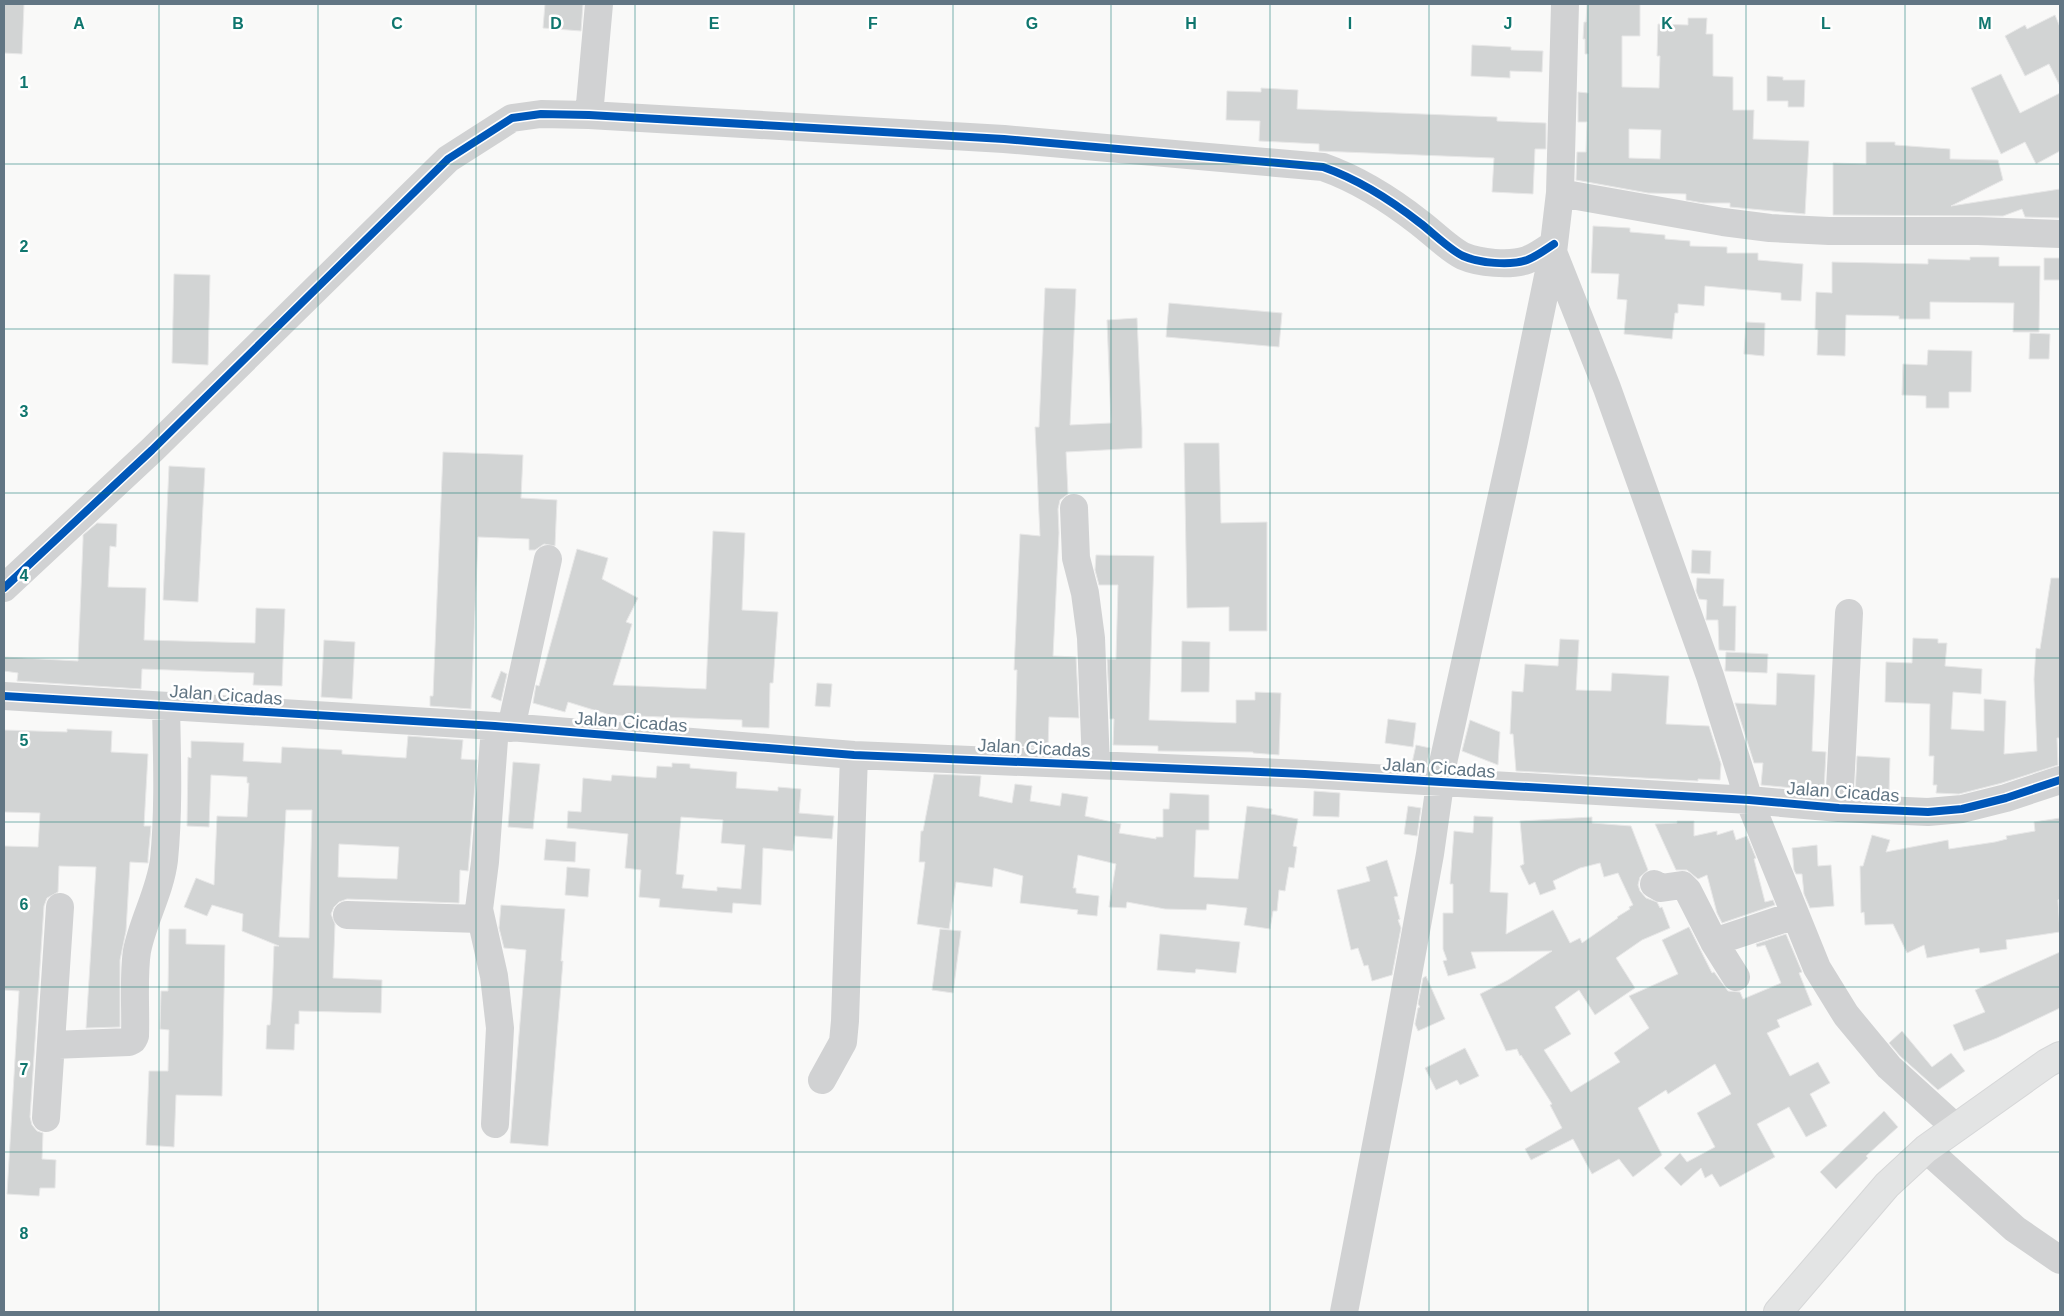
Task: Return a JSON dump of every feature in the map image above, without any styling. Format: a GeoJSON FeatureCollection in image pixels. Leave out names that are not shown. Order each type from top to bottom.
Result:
{"type":"FeatureCollection","features":[{"type":"Feature","properties":{"kind":"main road"},"geometry":{"type":"LineString","coordinates":[[1778,1312],[1887,1186],[1926,1149],[2047,1063],[2060,1056]]}},
{"type":"Feature","properties":{"kind":"street"},"geometry":{"type":"LineString","coordinates":[[588,114],[600,4]]}},
{"type":"Feature","properties":{"kind":"street"},"geometry":{"type":"LineString","coordinates":[[1344,1312],[1390,1072],[1441,782],[1470,635],[1514,441],[1553,248],[1560,193],[1565,4]]}},
{"type":"Feature","properties":{"kind":"street"},"geometry":{"type":"LineString","coordinates":[[4,588],[152,450],[448,159],[512,118],[541,114],[588,114],[1004,139],[1323,167],[1349,178],[1388,200],[1412,216],[1461,255],[1474,260],[1506,262],[1526,260],[1553,248]]}},
{"type":"Feature","properties":{"kind":"street"},"geometry":{"type":"LineString","coordinates":[[1560,193],[1605,203],[1770,228],[1829,231],[1978,231],[2060,234]]}},
{"type":"Feature","properties":{"kind":"street"},"geometry":{"type":"LineString","coordinates":[[1553,248],[1610,397],[1710,676],[1749,800],[1817,968],[1846,1015],[1889,1067],[1955,1127]]}},
{"type":"Feature","properties":{"kind":"street"},"geometry":{"type":"LineString","coordinates":[[1074,508],[1076,558],[1084,593],[1090,638],[1096,765]]}},
{"type":"Feature","properties":{"kind":"street"},"geometry":{"type":"LineString","coordinates":[[495,1124],[500,1028],[494,976],[479,909],[503,727],[548,559]]}},
{"type":"Feature","properties":{"kind":"street"},"geometry":{"type":"LineString","coordinates":[[1839,808],[1849,613]]}},
{"type":"Feature","properties":{"kind":"street","name":"Jalan Cicadas"},"geometry":{"type":"LineString","coordinates":[[4,696],[503,727],[854,755],[1441,782],[1928,812],[1962,809],[2006,798],[2060,780]]}},
{"type":"Feature","properties":{"kind":"street"},"geometry":{"type":"LineString","coordinates":[[52,1044],[129,1042],[135,1036],[137,952],[145,921],[158,891],[164,861],[167,786],[166,706]]}},
{"type":"Feature","properties":{"kind":"street"},"geometry":{"type":"LineString","coordinates":[[822,1080],[843,1042],[854,755]]}},
{"type":"Feature","properties":{"kind":"street"},"geometry":{"type":"LineString","coordinates":[[1654,884],[1661,888],[1682,885],[1688,891],[1714,942],[1736,977]]}},
{"type":"Feature","properties":{"kind":"street"},"geometry":{"type":"LineString","coordinates":[[46,1118],[60,907]]}},
{"type":"Feature","properties":{"kind":"street"},"geometry":{"type":"LineString","coordinates":[[1714,942],[1795,915]]}},
{"type":"Feature","properties":{"kind":"street"},"geometry":{"type":"LineString","coordinates":[[347,916],[480,919]]}},
{"type":"Feature","properties":{"kind":"street"},"geometry":{"type":"LineString","coordinates":[[1926,1149],[2015,1229],[2060,1260]]}},
{"type":"Feature","properties":{"kind":"building"},"geometry":{"type":"Polygon","coordinates":[[[4,4],[24,4],[22,54],[4,53],[4,4]]]}},
{"type":"Feature","properties":{"kind":"building"},"geometry":{"type":"Polygon","coordinates":[[[545,4],[583,4],[581,31],[543,28],[545,4]]]}},
{"type":"Feature","properties":{"kind":"building"},"geometry":{"type":"Polygon","coordinates":[[[1587,4],[1640,4],[1640,36],[1622,36],[1622,87],[1659,88],[1658,24],[1688,25],[1688,18],[1707,18],[1706,34],[1713,34],[1713,76],[1733,77],[1733,110],[1754,110],[1753,139],[1809,141],[1805,214],[1730,207],[1730,203],[1703,203],[1686,200],[1686,194],[1648,193],[1576,180],[1577,152],[1586,152],[1587,122],[1578,122],[1578,92],[1588,93],[1588,54],[1585,54],[1585,39],[1583,39],[1584,22],[1586,22],[1587,4]],[[1629,129],[1629,158],[1660,159],[1661,130],[1629,129]]]}},
{"type":"Feature","properties":{"kind":"building"},"geometry":{"type":"Polygon","coordinates":[[[2055,15],[2060,27],[2060,86],[2049,64],[2025,76],[2005,36],[2025,25],[2027,29],[2055,15]]]}},
{"type":"Feature","properties":{"kind":"building"},"geometry":{"type":"Polygon","coordinates":[[[1472,45],[1511,47],[1511,50],[1543,51],[1542,72],[1510,71],[1510,78],[1471,76],[1472,45]]]}},
{"type":"Feature","properties":{"kind":"building"},"geometry":{"type":"Polygon","coordinates":[[[2001,74],[2020,113],[2060,93],[2060,151],[2036,164],[2025,142],[2001,154],[1971,88],[2001,74]]]}},
{"type":"Feature","properties":{"kind":"building"},"geometry":{"type":"Polygon","coordinates":[[[1767,76],[1783,77],[1783,80],[1805,80],[1804,107],[1788,107],[1788,101],[1767,101],[1767,76]]]}},
{"type":"Feature","properties":{"kind":"building"},"geometry":{"type":"Polygon","coordinates":[[[1261,88],[1298,90],[1297,109],[1497,117],[1497,121],[1546,123],[1546,149],[1535,149],[1533,194],[1492,192],[1494,158],[1319,151],[1319,144],[1259,141],[1260,121],[1226,120],[1227,91],[1261,92],[1261,88]]]}},
{"type":"Feature","properties":{"kind":"building"},"geometry":{"type":"Polygon","coordinates":[[[1866,142],[1895,142],[1895,145],[1950,149],[1950,159],[1998,160],[2003,180],[1951,206],[2060,189],[2060,218],[2025,217],[2022,209],[2003,216],[1833,215],[1833,163],[1866,164],[1866,142]]]}},
{"type":"Feature","properties":{"kind":"building"},"geometry":{"type":"Polygon","coordinates":[[[1593,226],[1630,228],[1630,232],[1665,235],[1665,239],[1690,241],[1690,246],[1727,247],[1727,253],[1758,253],[1758,260],[1803,264],[1801,301],[1781,300],[1781,293],[1705,286],[1704,306],[1678,304],[1678,313],[1675,313],[1672,339],[1624,334],[1627,300],[1617,299],[1619,274],[1591,273],[1593,226]]]}},
{"type":"Feature","properties":{"kind":"building"},"geometry":{"type":"Polygon","coordinates":[[[1970,257],[1999,257],[1999,266],[2040,266],[2039,332],[2013,332],[2014,303],[1930,302],[1930,319],[1899,319],[1899,316],[1846,315],[1845,356],[1817,355],[1818,330],[1815,329],[1816,292],[1832,293],[1832,262],[1928,264],[1928,259],[1970,260],[1970,257]]]}},
{"type":"Feature","properties":{"kind":"building"},"geometry":{"type":"Polygon","coordinates":[[[2044,258],[2060,258],[2060,280],[2044,280],[2044,258]]]}},
{"type":"Feature","properties":{"kind":"building"},"geometry":{"type":"Polygon","coordinates":[[[174,274],[210,275],[208,365],[172,363],[174,274]]]}},
{"type":"Feature","properties":{"kind":"building"},"geometry":{"type":"Polygon","coordinates":[[[1045,288],[1076,289],[1070,425],[1111,423],[1107,320],[1137,318],[1142,429],[1142,448],[1066,452],[1068,494],[1060,500],[1058,509],[1059,533],[1053,656],[1076,657],[1079,718],[1049,717],[1048,748],[1015,746],[1017,670],[1014,670],[1020,534],[1040,536],[1035,427],[1039,427],[1045,288]]]}},
{"type":"Feature","properties":{"kind":"building"},"geometry":{"type":"Polygon","coordinates":[[[1169,303],[1282,313],[1279,347],[1166,337],[1169,303]]]}},
{"type":"Feature","properties":{"kind":"building"},"geometry":{"type":"Polygon","coordinates":[[[1746,322],[1765,323],[1764,356],[1744,354],[1746,322]]]}},
{"type":"Feature","properties":{"kind":"building"},"geometry":{"type":"Polygon","coordinates":[[[2030,333],[2050,334],[2049,359],[2029,359],[2030,333]]]}},
{"type":"Feature","properties":{"kind":"building"},"geometry":{"type":"Polygon","coordinates":[[[1928,350],[1972,351],[1971,392],[1949,392],[1949,408],[1926,408],[1926,396],[1902,395],[1903,364],[1927,365],[1928,350]]]}},
{"type":"Feature","properties":{"kind":"building"},"geometry":{"type":"Polygon","coordinates":[[[1184,443],[1219,443],[1221,523],[1267,522],[1267,631],[1229,631],[1229,607],[1187,608],[1184,443]]]}},
{"type":"Feature","properties":{"kind":"building"},"geometry":{"type":"Polygon","coordinates":[[[443,452],[523,455],[521,498],[557,500],[555,546],[544,544],[535,550],[529,550],[529,539],[478,537],[471,709],[430,706],[430,696],[433,696],[443,452]]]}},
{"type":"Feature","properties":{"kind":"building"},"geometry":{"type":"Polygon","coordinates":[[[169,466],[205,468],[198,602],[163,600],[169,466]]]}},
{"type":"Feature","properties":{"kind":"building"},"geometry":{"type":"Polygon","coordinates":[[[97,523],[117,524],[116,547],[110,546],[108,587],[146,588],[144,640],[255,643],[256,608],[285,609],[282,686],[253,685],[254,673],[142,669],[141,689],[17,681],[18,673],[4,671],[4,657],[78,661],[83,535],[97,523]]]}},
{"type":"Feature","properties":{"kind":"building"},"geometry":{"type":"Polygon","coordinates":[[[713,531],[745,533],[742,610],[778,612],[773,683],[770,683],[769,728],[742,727],[742,720],[610,715],[568,702],[565,712],[533,703],[536,685],[539,686],[577,549],[608,558],[602,579],[638,598],[626,622],[632,624],[613,685],[706,689],[713,531]]]}},
{"type":"Feature","properties":{"kind":"building"},"geometry":{"type":"Polygon","coordinates":[[[1692,550],[1711,551],[1710,574],[1691,573],[1692,550]]]}},
{"type":"Feature","properties":{"kind":"building"},"geometry":{"type":"Polygon","coordinates":[[[1096,555],[1154,556],[1149,720],[1236,723],[1236,700],[1255,700],[1255,692],[1281,693],[1279,755],[1253,752],[1158,751],[1158,746],[1113,745],[1114,719],[1110,719],[1107,659],[1116,659],[1118,585],[1099,585],[1095,570],[1096,555]]]}},
{"type":"Feature","properties":{"kind":"building"},"geometry":{"type":"Polygon","coordinates":[[[1697,578],[1724,579],[1723,606],[1736,606],[1735,651],[1719,650],[1718,620],[1706,620],[1707,600],[1699,599],[1696,591],[1697,578]]]}},
{"type":"Feature","properties":{"kind":"building"},"geometry":{"type":"Polygon","coordinates":[[[2051,578],[2060,578],[2060,738],[2057,738],[2058,765],[2002,783],[1959,794],[1936,793],[1937,785],[1933,785],[1934,756],[1929,756],[1930,704],[1885,702],[1886,662],[1912,663],[1913,638],[1938,639],[1938,643],[1947,643],[1945,666],[1982,669],[1981,694],[1953,692],[1951,729],[1984,731],[1984,699],[2006,701],[2004,754],[2037,751],[2034,679],[2036,648],[2040,649],[2051,578]]]}},
{"type":"Feature","properties":{"kind":"building"},"geometry":{"type":"Polygon","coordinates":[[[1560,639],[1579,640],[1576,690],[1611,691],[1612,673],[1669,676],[1666,724],[1709,726],[1721,764],[1720,780],[1698,779],[1698,781],[1516,771],[1513,734],[1510,734],[1512,691],[1523,692],[1525,664],[1558,666],[1560,639]]]}},
{"type":"Feature","properties":{"kind":"building"},"geometry":{"type":"Polygon","coordinates":[[[324,640],[355,642],[352,699],[321,697],[324,640]]]}},
{"type":"Feature","properties":{"kind":"building"},"geometry":{"type":"Polygon","coordinates":[[[1182,641],[1210,642],[1209,692],[1181,692],[1182,641]]]}},
{"type":"Feature","properties":{"kind":"building"},"geometry":{"type":"Polygon","coordinates":[[[1726,652],[1768,654],[1767,673],[1725,671],[1726,652]]]}},
{"type":"Feature","properties":{"kind":"building"},"geometry":{"type":"Polygon","coordinates":[[[501,671],[507,674],[501,701],[491,697],[501,671]]]}},
{"type":"Feature","properties":{"kind":"building"},"geometry":{"type":"Polygon","coordinates":[[[1777,673],[1815,675],[1812,751],[1826,752],[1824,791],[1761,785],[1763,763],[1754,763],[1735,703],[1776,705],[1777,673]]]}},
{"type":"Feature","properties":{"kind":"building"},"geometry":{"type":"Polygon","coordinates":[[[817,683],[832,684],[830,707],[815,706],[817,683]]]}},
{"type":"Feature","properties":{"kind":"building"},"geometry":{"type":"Polygon","coordinates":[[[1388,719],[1416,723],[1413,747],[1385,743],[1388,719]]]}},
{"type":"Feature","properties":{"kind":"building"},"geometry":{"type":"Polygon","coordinates":[[[1470,720],[1500,732],[1498,765],[1462,751],[1470,720]]]}},
{"type":"Feature","properties":{"kind":"building"},"geometry":{"type":"Polygon","coordinates":[[[67,729],[112,731],[111,752],[148,754],[144,826],[151,826],[148,863],[130,862],[126,931],[120,960],[120,1027],[86,1028],[96,867],[59,866],[58,892],[47,898],[44,906],[30,1117],[32,1125],[37,1131],[43,1133],[42,1159],[56,1160],[55,1188],[40,1188],[39,1196],[7,1194],[19,991],[4,990],[4,846],[38,847],[40,813],[4,812],[4,730],[67,732],[67,729]]]}},
{"type":"Feature","properties":{"kind":"building"},"geometry":{"type":"Polygon","coordinates":[[[408,736],[463,740],[461,759],[477,760],[468,871],[460,870],[459,903],[347,899],[339,902],[331,914],[335,924],[333,978],[382,980],[381,1013],[299,1011],[299,1024],[295,1024],[294,1050],[266,1049],[267,1025],[270,1025],[272,1000],[274,946],[279,946],[242,931],[243,914],[212,905],[207,916],[184,907],[196,878],[214,885],[217,816],[247,817],[249,783],[247,783],[247,777],[211,775],[209,827],[187,826],[188,757],[191,758],[191,741],[244,743],[243,761],[281,763],[282,747],[342,750],[342,754],[406,758],[408,736]],[[286,810],[279,937],[309,938],[312,810],[286,810]],[[339,844],[338,877],[397,879],[399,847],[339,844]]]}},
{"type":"Feature","properties":{"kind":"building"},"geometry":{"type":"Polygon","coordinates":[[[1416,745],[1430,748],[1427,765],[1412,763],[1416,745]]]}},
{"type":"Feature","properties":{"kind":"building"},"geometry":{"type":"Polygon","coordinates":[[[1857,756],[1890,758],[1889,795],[1855,793],[1857,756]]]}},
{"type":"Feature","properties":{"kind":"building"},"geometry":{"type":"Polygon","coordinates":[[[513,762],[540,764],[533,829],[508,827],[513,762]]]}},
{"type":"Feature","properties":{"kind":"building"},"geometry":{"type":"Polygon","coordinates":[[[672,763],[690,764],[690,768],[737,772],[736,788],[778,791],[778,787],[801,789],[799,813],[834,816],[832,839],[795,836],[793,851],[763,848],[761,905],[733,903],[732,913],[659,907],[660,899],[639,897],[641,870],[625,868],[628,834],[567,828],[568,811],[581,812],[583,778],[611,781],[612,775],[656,778],[657,766],[672,767],[672,763]],[[681,817],[676,874],[684,875],[682,888],[717,891],[717,887],[741,889],[745,845],[721,843],[723,820],[681,817]]]}},
{"type":"Feature","properties":{"kind":"building"},"geometry":{"type":"Polygon","coordinates":[[[934,774],[981,776],[979,796],[1012,803],[1015,784],[1032,786],[1030,801],[1060,806],[1062,793],[1088,797],[1085,816],[1121,824],[1119,833],[1156,839],[1156,837],[1163,837],[1163,809],[1169,809],[1170,793],[1209,795],[1209,830],[1196,830],[1194,877],[1238,879],[1247,806],[1272,809],[1271,814],[1298,819],[1293,846],[1297,847],[1294,868],[1289,867],[1285,891],[1279,890],[1277,911],[1273,911],[1270,929],[1244,925],[1247,908],[1207,904],[1206,910],[1165,909],[1127,902],[1126,908],[1109,907],[1116,864],[1078,855],[1073,888],[1076,888],[1076,893],[1099,896],[1097,916],[1077,914],[1078,910],[1020,903],[1023,876],[994,868],[992,887],[956,882],[949,929],[917,924],[925,862],[919,862],[921,831],[923,831],[934,774]]]}},
{"type":"Feature","properties":{"kind":"building"},"geometry":{"type":"Polygon","coordinates":[[[1314,791],[1340,793],[1339,817],[1313,816],[1314,791]]]}},
{"type":"Feature","properties":{"kind":"building"},"geometry":{"type":"Polygon","coordinates":[[[1408,806],[1421,808],[1417,836],[1404,834],[1408,806]]]}},
{"type":"Feature","properties":{"kind":"building"},"geometry":{"type":"Polygon","coordinates":[[[1474,816],[1493,817],[1490,892],[1508,893],[1506,934],[1553,910],[1570,943],[1580,938],[1582,943],[1633,905],[1618,873],[1604,877],[1600,863],[1580,868],[1553,881],[1556,889],[1540,895],[1535,882],[1529,885],[1520,866],[1524,864],[1520,821],[1592,817],[1592,823],[1631,826],[1648,870],[1640,877],[1638,885],[1640,891],[1646,898],[1657,902],[1660,908],[1662,907],[1670,928],[1642,940],[1616,958],[1635,988],[1595,1015],[1579,990],[1555,1007],[1571,1034],[1544,1050],[1571,1092],[1620,1062],[1614,1053],[1649,1028],[1629,996],[1678,974],[1662,940],[1689,927],[1712,973],[1714,972],[1728,991],[1740,992],[1743,999],[1781,983],[1765,945],[1757,947],[1756,944],[1786,934],[1802,972],[1799,973],[1812,1005],[1777,1020],[1780,1027],[1767,1033],[1790,1076],[1818,1062],[1830,1083],[1810,1094],[1827,1126],[1806,1137],[1789,1107],[1757,1124],[1775,1157],[1720,1187],[1712,1174],[1705,1178],[1701,1168],[1681,1186],[1664,1168],[1680,1153],[1687,1162],[1715,1147],[1697,1113],[1731,1094],[1715,1064],[1668,1094],[1666,1090],[1638,1108],[1662,1155],[1633,1177],[1619,1159],[1592,1174],[1573,1139],[1531,1160],[1525,1149],[1562,1128],[1550,1105],[1552,1104],[1517,1049],[1506,1051],[1480,994],[1508,980],[1552,951],[1471,952],[1476,968],[1448,976],[1443,961],[1447,960],[1443,949],[1443,913],[1453,913],[1453,884],[1450,884],[1454,831],[1473,833],[1474,816]]]}},
{"type":"Feature","properties":{"kind":"building"},"geometry":{"type":"Polygon","coordinates":[[[2060,818],[2060,899],[2058,900],[2060,932],[2006,940],[2007,949],[1980,953],[1979,948],[1927,958],[1924,945],[1907,953],[1893,924],[1865,925],[1864,912],[1861,913],[1860,866],[1863,866],[1872,835],[1890,840],[1886,852],[1948,840],[1949,849],[2007,839],[2006,836],[2035,831],[2034,822],[2060,818]]]}},
{"type":"Feature","properties":{"kind":"building"},"geometry":{"type":"Polygon","coordinates":[[[1677,821],[1694,821],[1694,836],[1717,831],[1717,835],[1733,830],[1736,840],[1747,836],[1756,858],[1754,859],[1765,902],[1773,900],[1775,905],[1722,923],[1717,913],[1707,875],[1698,879],[1687,870],[1676,870],[1655,824],[1677,823],[1677,821]]]}},
{"type":"Feature","properties":{"kind":"building"},"geometry":{"type":"Polygon","coordinates":[[[546,839],[576,842],[575,862],[544,860],[546,839]]]}},
{"type":"Feature","properties":{"kind":"building"},"geometry":{"type":"Polygon","coordinates":[[[1817,845],[1818,866],[1831,865],[1834,906],[1810,908],[1804,894],[1802,874],[1796,874],[1794,870],[1792,848],[1817,845]]]}},
{"type":"Feature","properties":{"kind":"building"},"geometry":{"type":"Polygon","coordinates":[[[1387,860],[1398,896],[1394,897],[1401,928],[1392,975],[1372,981],[1368,965],[1364,966],[1358,948],[1351,950],[1337,890],[1370,881],[1366,867],[1387,860]]]}},
{"type":"Feature","properties":{"kind":"building"},"geometry":{"type":"Polygon","coordinates":[[[567,867],[590,869],[588,897],[565,895],[567,867]]]}},
{"type":"Feature","properties":{"kind":"building"},"geometry":{"type":"Polygon","coordinates":[[[501,905],[565,909],[561,961],[563,961],[548,1146],[510,1143],[526,950],[504,948],[499,928],[501,905]]]}},
{"type":"Feature","properties":{"kind":"building"},"geometry":{"type":"Polygon","coordinates":[[[169,929],[186,929],[186,944],[225,945],[222,1096],[176,1095],[174,1147],[146,1145],[149,1071],[168,1071],[169,1030],[160,1029],[161,991],[168,991],[169,929]]]}},
{"type":"Feature","properties":{"kind":"building"},"geometry":{"type":"Polygon","coordinates":[[[940,929],[961,931],[953,993],[932,990],[940,929]]]}},
{"type":"Feature","properties":{"kind":"building"},"geometry":{"type":"Polygon","coordinates":[[[1160,934],[1240,942],[1236,973],[1196,969],[1195,973],[1157,970],[1160,934]]]}},
{"type":"Feature","properties":{"kind":"building"},"geometry":{"type":"Polygon","coordinates":[[[2060,952],[2060,1008],[1997,1038],[1964,1051],[1953,1025],[1985,1012],[1975,990],[2060,952]]]}},
{"type":"Feature","properties":{"kind":"building"},"geometry":{"type":"Polygon","coordinates":[[[1426,976],[1445,1019],[1418,1031],[1415,1024],[1418,1008],[1420,1007],[1418,1004],[1423,978],[1426,976]]]}},
{"type":"Feature","properties":{"kind":"building"},"geometry":{"type":"Polygon","coordinates":[[[1902,1031],[1932,1067],[1951,1053],[1965,1071],[1938,1090],[1900,1056],[1889,1043],[1902,1031]]]}},
{"type":"Feature","properties":{"kind":"building"},"geometry":{"type":"Polygon","coordinates":[[[1465,1048],[1479,1076],[1460,1085],[1457,1080],[1436,1090],[1425,1068],[1465,1048]]]}},
{"type":"Feature","properties":{"kind":"building"},"geometry":{"type":"Polygon","coordinates":[[[1884,1111],[1898,1127],[1866,1156],[1868,1158],[1836,1189],[1820,1172],[1884,1111]]]}},
{"type":"Feature","properties":{"kind":"cycle path"},"geometry":{"type":"LineString","coordinates":[[4,588],[152,450],[448,159],[512,118],[541,114],[589,115],[1004,139],[1323,167],[1361,184],[1386,199],[1420,223],[1452,250],[1463,256],[1495,263],[1520,262],[1534,257],[1554,244]]}},
{"type":"Feature","properties":{"kind":"cycle path"},"geometry":{"type":"LineString","coordinates":[[4,696],[495,726],[854,755],[1305,774],[1928,812],[1962,809],[2006,798],[2060,780]]}}]}
